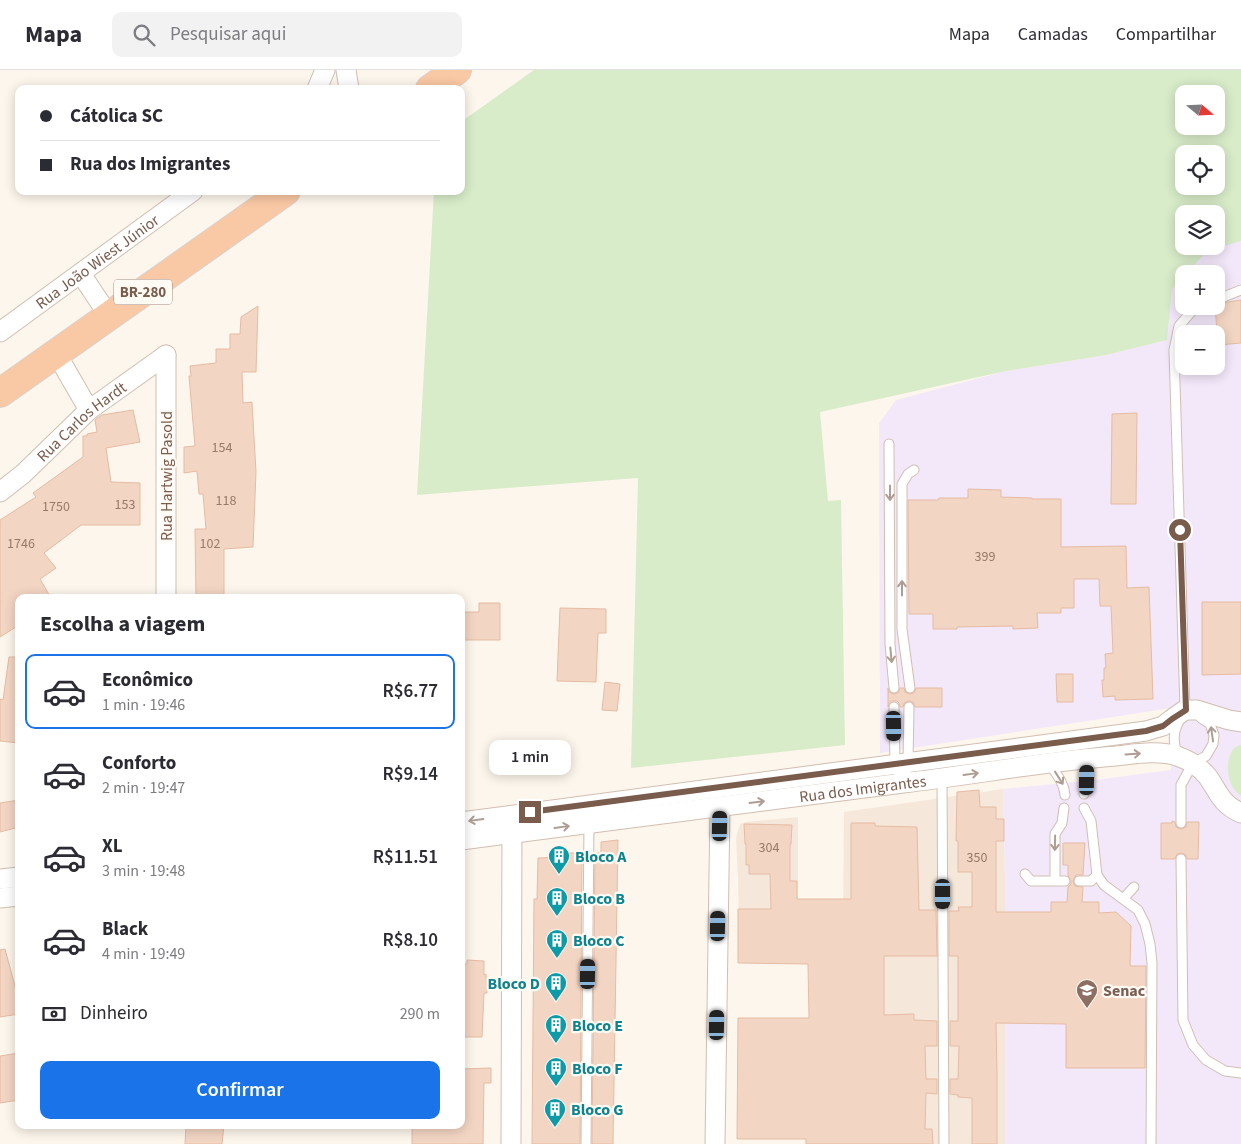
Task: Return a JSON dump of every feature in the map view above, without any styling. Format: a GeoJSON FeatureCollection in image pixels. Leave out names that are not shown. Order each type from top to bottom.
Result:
{"type":"FeatureCollection","features":[{"type":"Feature","properties":{"kind":"highway"},"geometry":{"type":"LineString","coordinates":[[436,85],[457,70]]}},
{"type":"Feature","properties":{"kind":"highway","name":"BR-280"},"geometry":{"type":"LineString","coordinates":[[0,393],[280,195]]}},
{"type":"Feature","properties":{"kind":"street"},"geometry":{"type":"LineString","coordinates":[[318,85],[325,70]]}},
{"type":"Feature","properties":{"kind":"street"},"geometry":{"type":"LineString","coordinates":[[346,70],[348,85]]}},
{"type":"Feature","properties":{"kind":"street","name":"Rua João Wiest Júnior"},"geometry":{"type":"LineString","coordinates":[[0,332],[188,195]]}},
{"type":"Feature","properties":{"kind":"street"},"geometry":{"type":"LineString","coordinates":[[81,274],[109,316]]}},
{"type":"Feature","properties":{"kind":"street"},"geometry":{"type":"LineString","coordinates":[[56,353],[89,410]]}},
{"type":"Feature","properties":{"kind":"street","name":"Rua Carlos Hardt"},"geometry":{"type":"LineString","coordinates":[[0,492],[23,474],[89,410],[166,355]]}},
{"type":"Feature","properties":{"kind":"street","name":"Rua Hartwig Pasold"},"geometry":{"type":"LineString","coordinates":[[166,355],[166,594]]}},
{"type":"Feature","properties":{"kind":"street"},"geometry":{"type":"LineString","coordinates":[[1186,710],[1198,710],[1241,722]]}},
{"type":"Feature","properties":{"kind":"street","name":"Rua dos Imigrantes"},"geometry":{"type":"LineString","coordinates":[[465,840],[1049,763],[1082,749],[1163,726],[1186,710]]}},
{"type":"Feature","properties":{"kind":"street","name":"Rua dos Imigrantes"},"geometry":{"type":"LineString","coordinates":[[465,821],[901,764],[1082,749],[1162,753],[1193,763],[1208,777],[1224,802],[1241,813]]}},
{"type":"Feature","properties":{"kind":"street"},"geometry":{"type":"LineString","coordinates":[[715,1144],[720,806]]}},
{"type":"Feature","properties":{"kind":"street"},"geometry":{"type":"LineString","coordinates":[[511,1144],[512,815]]}},
{"type":"Feature","properties":{"kind":"street"},"geometry":{"type":"LineString","coordinates":[[0,880],[15,878]]}},
{"type":"Feature","properties":{"kind":"street"},"geometry":{"type":"LineString","coordinates":[[0,898],[15,896]]}},
{"type":"Feature","properties":{"kind":"lane"},"geometry":{"type":"LineString","coordinates":[[1225,296],[1241,290]]}},
{"type":"Feature","properties":{"kind":"lane"},"geometry":{"type":"LineString","coordinates":[[1189,315],[1179,326],[1174,350],[1186,710],[1175,728],[1173,737],[1176,750],[1193,763]]}},
{"type":"Feature","properties":{"kind":"lane"},"geometry":{"type":"LineString","coordinates":[[890,444],[890,644],[894,688]]}},
{"type":"Feature","properties":{"kind":"lane"},"geometry":{"type":"LineString","coordinates":[[910,688],[902,629],[902,484],[908,474],[914,470]]}},
{"type":"Feature","properties":{"kind":"lane"},"geometry":{"type":"LineString","coordinates":[[894,707],[903,782]]}},
{"type":"Feature","properties":{"kind":"lane"},"geometry":{"type":"LineString","coordinates":[[901,764],[909,707]]}},
{"type":"Feature","properties":{"kind":"lane"},"geometry":{"type":"LineString","coordinates":[[1181,823],[1181,785],[1193,763],[1206,756],[1213,744],[1214,735],[1210,724],[1205,719],[1186,710]]}},
{"type":"Feature","properties":{"kind":"lane"},"geometry":{"type":"LineString","coordinates":[[1082,749],[1087,769],[1084,794]]}},
{"type":"Feature","properties":{"kind":"lane"},"geometry":{"type":"LineString","coordinates":[[1049,763],[1061,780],[1065,795]]}},
{"type":"Feature","properties":{"kind":"lane"},"geometry":{"type":"LineString","coordinates":[[942,778],[944,1144]]}},
{"type":"Feature","properties":{"kind":"lane"},"geometry":{"type":"LineString","coordinates":[[1055,880],[1055,834],[1062,823],[1064,808]]}},
{"type":"Feature","properties":{"kind":"lane"},"geometry":{"type":"LineString","coordinates":[[1084,808],[1091,821],[1097,874],[1104,885],[1138,910],[1145,924],[1150,944],[1152,964],[1151,1144]]}},
{"type":"Feature","properties":{"kind":"lane"},"geometry":{"type":"LineString","coordinates":[[586,1144],[589,824]]}},
{"type":"Feature","properties":{"kind":"lane"},"geometry":{"type":"LineString","coordinates":[[1181,859],[1183,1020],[1193,1045],[1206,1060],[1225,1071],[1241,1073]]}},
{"type":"Feature","properties":{"kind":"lane"},"geometry":{"type":"LineString","coordinates":[[1025,874],[1031,881],[1065,881]]}},
{"type":"Feature","properties":{"kind":"lane"},"geometry":{"type":"LineString","coordinates":[[1079,881],[1091,880],[1097,874]]}},
{"type":"Feature","properties":{"kind":"lane"},"geometry":{"type":"LineString","coordinates":[[1123,899],[1134,887]]}},
{"type":"Feature","properties":{"kind":"shaded area"},"geometry":{"type":"Polygon","coordinates":[[[1165,70],[1241,70],[1241,1144],[1005,1144],[1005,873],[1003,789],[1171,770],[1171,708],[880,753],[879,423],[896,400],[1006,371],[1106,355],[1167,340],[1165,70]]]}},
{"type":"Feature","properties":{"kind":"shaded area"},"geometry":{"type":"Polygon","coordinates":[[[1003,789],[1005,873],[1005,1144],[843,1144],[842,1139],[737,1139],[738,1018],[842,1019],[843,963],[739,935],[736,838],[740,824],[798,817],[798,920],[843,919],[844,812],[1003,789]]]}},
{"type":"Feature","properties":{"kind":"green space"},"geometry":{"type":"Polygon","coordinates":[[[534,70],[1241,70],[1241,241],[1225,246],[1225,205],[1175,205],[1175,255],[1203,255],[1194,265],[1175,265],[1175,286],[1172,289],[1167,340],[1106,355],[1006,371],[820,412],[828,501],[841,500],[845,745],[631,768],[638,478],[417,495],[434,195],[465,195],[465,119],[534,70]]]}},
{"type":"Feature","properties":{"kind":"green space"},"geometry":{"type":"Polygon","coordinates":[[[1241,745],[1241,796],[1232,786],[1229,779],[1228,761],[1232,750],[1241,745]]]}},
{"type":"Feature","properties":{"kind":"building"},"geometry":{"type":"Polygon","coordinates":[[[1241,300],[1241,343],[1225,344],[1225,325],[1216,325],[1216,315],[1225,315],[1225,303],[1241,300]]]}},
{"type":"Feature","properties":{"kind":"building"},"geometry":{"type":"Polygon","coordinates":[[[258,306],[256,372],[242,372],[243,403],[252,402],[256,472],[253,547],[224,549],[224,594],[196,594],[195,529],[206,529],[203,494],[199,494],[197,471],[184,473],[184,447],[195,446],[189,376],[191,376],[190,366],[216,363],[216,349],[230,349],[230,334],[240,334],[241,317],[258,306]]]}},
{"type":"Feature","properties":{"kind":"building"},"geometry":{"type":"Polygon","coordinates":[[[133,410],[140,442],[106,448],[111,482],[140,483],[140,525],[81,525],[44,553],[56,568],[40,579],[49,594],[15,594],[15,628],[0,637],[0,520],[36,497],[33,493],[83,457],[83,436],[97,432],[95,420],[102,415],[133,410]]]}},
{"type":"Feature","properties":{"kind":"building"},"geometry":{"type":"Polygon","coordinates":[[[1137,413],[1136,504],[1111,504],[1112,414],[1137,413]]]}},
{"type":"Feature","properties":{"kind":"building"},"geometry":{"type":"Polygon","coordinates":[[[968,489],[1001,490],[1001,497],[1061,499],[1061,547],[1126,546],[1127,588],[1149,587],[1153,699],[1115,700],[1115,696],[1103,697],[1102,680],[1104,680],[1104,668],[1106,668],[1105,654],[1113,653],[1111,606],[1100,606],[1099,579],[1074,579],[1074,608],[1061,608],[1061,613],[1037,613],[1038,628],[1013,629],[1013,626],[933,629],[933,614],[909,614],[908,500],[968,498],[968,489]]]}},
{"type":"Feature","properties":{"kind":"building"},"geometry":{"type":"Polygon","coordinates":[[[1202,602],[1241,602],[1241,674],[1202,675],[1202,602]]]}},
{"type":"Feature","properties":{"kind":"building"},"geometry":{"type":"Polygon","coordinates":[[[479,603],[500,603],[500,640],[465,640],[465,612],[479,612],[479,603]]]}},
{"type":"Feature","properties":{"kind":"building"},"geometry":{"type":"Polygon","coordinates":[[[560,608],[606,609],[606,633],[598,633],[596,682],[557,681],[560,608]]]}},
{"type":"Feature","properties":{"kind":"building"},"geometry":{"type":"Polygon","coordinates":[[[9,657],[15,657],[15,743],[0,741],[0,699],[3,700],[9,657]]]}},
{"type":"Feature","properties":{"kind":"building"},"geometry":{"type":"Polygon","coordinates":[[[1056,674],[1073,674],[1073,702],[1057,702],[1056,674]]]}},
{"type":"Feature","properties":{"kind":"building"},"geometry":{"type":"Polygon","coordinates":[[[605,682],[620,684],[617,711],[602,710],[605,682]]]}},
{"type":"Feature","properties":{"kind":"building"},"geometry":{"type":"Polygon","coordinates":[[[888,688],[889,692],[894,694],[898,693],[900,688],[904,688],[905,692],[910,694],[914,693],[916,688],[942,688],[942,707],[915,707],[913,702],[909,701],[904,703],[903,707],[900,707],[897,701],[891,701],[888,707],[888,688]]]}},
{"type":"Feature","properties":{"kind":"building"},"geometry":{"type":"Polygon","coordinates":[[[979,790],[980,807],[996,807],[996,819],[1004,819],[1004,841],[996,841],[996,912],[1051,912],[1051,902],[1067,902],[1068,887],[1071,881],[1068,876],[1068,865],[1063,865],[1063,843],[1085,843],[1083,875],[1076,875],[1073,881],[1075,886],[1083,887],[1082,902],[1099,902],[1099,913],[1116,912],[1131,926],[1130,966],[1146,966],[1145,1068],[1066,1068],[1066,1024],[996,1023],[997,1144],[972,1144],[972,1098],[958,1097],[958,1095],[950,1094],[950,1079],[958,1079],[959,1046],[950,1046],[950,1021],[958,1021],[958,956],[949,956],[949,911],[959,911],[958,907],[972,907],[972,872],[958,872],[958,841],[956,841],[957,792],[979,790]]]}},
{"type":"Feature","properties":{"kind":"building"},"geometry":{"type":"Polygon","coordinates":[[[15,801],[15,828],[0,832],[0,803],[15,801]]]}},
{"type":"Feature","properties":{"kind":"building"},"geometry":{"type":"Polygon","coordinates":[[[1172,821],[1175,822],[1176,827],[1181,829],[1186,827],[1187,822],[1199,822],[1198,859],[1187,859],[1186,855],[1181,853],[1177,854],[1175,859],[1161,859],[1161,823],[1172,823],[1172,821]]]}},
{"type":"Feature","properties":{"kind":"building"},"geometry":{"type":"Polygon","coordinates":[[[851,823],[875,823],[875,826],[917,827],[919,910],[936,910],[937,956],[884,956],[884,1015],[914,1014],[914,1020],[937,1021],[937,1046],[925,1046],[926,1079],[937,1079],[937,1094],[926,1093],[925,1129],[932,1129],[933,1144],[806,1144],[806,1139],[737,1139],[738,1018],[809,1018],[808,964],[738,963],[738,909],[771,909],[770,874],[749,874],[749,865],[746,865],[744,824],[792,825],[790,881],[797,881],[797,899],[851,899],[851,823]]]}},
{"type":"Feature","properties":{"kind":"building"},"geometry":{"type":"Polygon","coordinates":[[[618,840],[613,1144],[592,1144],[595,853],[601,853],[601,842],[618,840]]]}},
{"type":"Feature","properties":{"kind":"building"},"geometry":{"type":"Polygon","coordinates":[[[564,853],[582,853],[580,1144],[532,1144],[534,899],[537,899],[538,858],[564,857],[564,853]]]}},
{"type":"Feature","properties":{"kind":"building"},"geometry":{"type":"Polygon","coordinates":[[[5,949],[15,986],[15,1015],[0,1017],[0,950],[5,949]]]}},
{"type":"Feature","properties":{"kind":"building"},"geometry":{"type":"Polygon","coordinates":[[[467,960],[484,961],[487,993],[484,993],[482,1037],[465,1037],[465,964],[467,964],[467,960]]]}},
{"type":"Feature","properties":{"kind":"building"},"geometry":{"type":"Polygon","coordinates":[[[15,1054],[15,1101],[0,1103],[0,1056],[15,1054]]]}},
{"type":"Feature","properties":{"kind":"building"},"geometry":{"type":"Polygon","coordinates":[[[491,1068],[491,1083],[484,1083],[483,1144],[412,1144],[412,1129],[465,1129],[465,1069],[491,1068]]]}},
{"type":"Feature","properties":{"kind":"building"},"geometry":{"type":"Polygon","coordinates":[[[186,1129],[224,1129],[222,1144],[185,1144],[186,1129]]]}},
{"type":"Feature","properties":{"kind":"place","name":"Bloco A"},"geometry":{"type":"Point","coordinates":[559,875]}},
{"type":"Feature","properties":{"kind":"place","name":"Bloco B"},"geometry":{"type":"Point","coordinates":[557,917]}},
{"type":"Feature","properties":{"kind":"place","name":"Bloco C"},"geometry":{"type":"Point","coordinates":[557,959]}},
{"type":"Feature","properties":{"kind":"place","name":"Bloco D"},"geometry":{"type":"Point","coordinates":[556,1002]}},
{"type":"Feature","properties":{"kind":"place","name":"Senac"},"geometry":{"type":"Point","coordinates":[1087,1009]}},
{"type":"Feature","properties":{"kind":"place","name":"Bloco E"},"geometry":{"type":"Point","coordinates":[556,1044]}},
{"type":"Feature","properties":{"kind":"place","name":"Bloco F"},"geometry":{"type":"Point","coordinates":[556,1087]}},
{"type":"Feature","properties":{"kind":"place","name":"Bloco G"},"geometry":{"type":"Point","coordinates":[555,1128]}},
{"type":"Feature","properties":{"kind":"route"},"geometry":{"type":"LineString","coordinates":[[530,812],[1146,731],[1163,726],[1186,710],[1180,530]]}}]}
